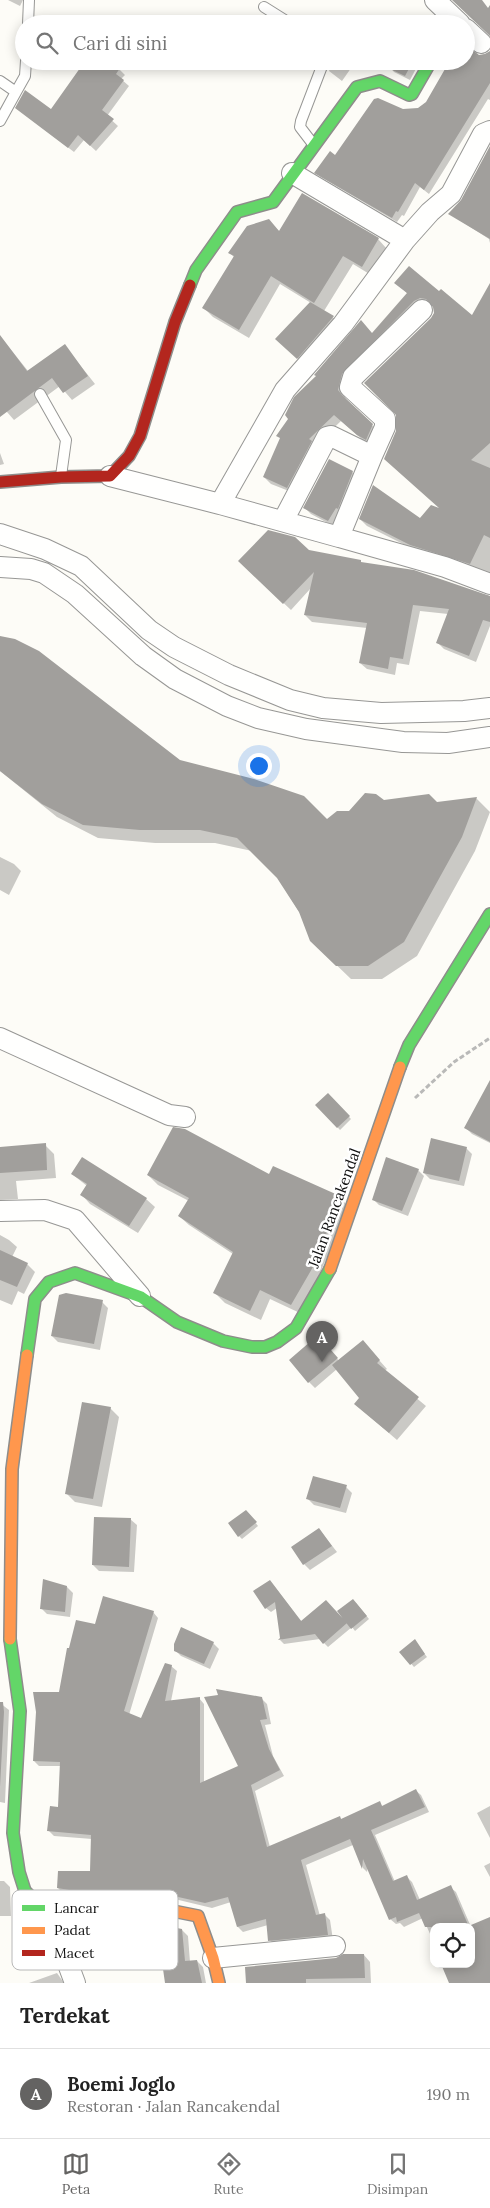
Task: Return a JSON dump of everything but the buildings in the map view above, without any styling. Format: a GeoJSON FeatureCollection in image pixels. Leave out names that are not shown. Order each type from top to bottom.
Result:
{"type":"FeatureCollection","features":[{"type":"Feature","properties":{"kind":"street"},"geometry":{"type":"LineString","coordinates":[[434,0],[450,15]]}},
{"type":"Feature","properties":{"kind":"street"},"geometry":{"type":"LineString","coordinates":[[110,476],[129,456],[140,436],[175,322],[196,270],[237,212],[272,202],[357,87],[380,81],[410,95],[426,70]]}},
{"type":"Feature","properties":{"kind":"street"},"geometry":{"type":"LineString","coordinates":[[220,504],[285,390],[343,324],[405,240],[430,212],[451,194],[483,134],[490,131]]}},
{"type":"Feature","properties":{"kind":"street"},"geometry":{"type":"LineString","coordinates":[[292,173],[405,240]]}},
{"type":"Feature","properties":{"kind":"street"},"geometry":{"type":"LineString","coordinates":[[339,537],[385,427],[385,419],[350,387],[350,382],[422,310]]}},
{"type":"Feature","properties":{"kind":"street"},"geometry":{"type":"LineString","coordinates":[[283,522],[327,437],[331,436],[372,456]]}},
{"type":"Feature","properties":{"kind":"street"},"geometry":{"type":"LineString","coordinates":[[0,482],[61,477],[110,476],[220,504],[445,567],[490,584]]}},
{"type":"Feature","properties":{"kind":"street"},"geometry":{"type":"LineString","coordinates":[[0,534],[45,548],[81,566],[149,630],[174,647],[229,675],[290,700],[323,708],[381,713],[464,712],[490,708]]}},
{"type":"Feature","properties":{"kind":"street"},"geometry":{"type":"LineString","coordinates":[[0,567],[31,569],[44,573],[81,598],[144,656],[175,679],[227,706],[258,718],[306,729],[403,742],[448,743],[490,737]]}},
{"type":"Feature","properties":{"kind":"street","name":"Jalan Rancakendal"},"geometry":{"type":"LineString","coordinates":[[25,1890],[6,1827],[20,1711],[10,1640],[12,1568],[10,1513],[12,1469],[35,1299],[49,1282],[75,1273],[141,1297],[176,1322],[224,1341],[252,1347],[265,1347],[277,1342],[296,1328],[330,1267],[367,1166],[389,1096],[414,1036],[490,914]]}},
{"type":"Feature","properties":{"kind":"street"},"geometry":{"type":"LineString","coordinates":[[0,1038],[169,1115],[185,1117]]}},
{"type":"Feature","properties":{"kind":"street"},"geometry":{"type":"LineString","coordinates":[[0,1211],[45,1210],[75,1220],[141,1297]]}},
{"type":"Feature","properties":{"kind":"street","name":"Jalan Rancakendal"},"geometry":{"type":"LineString","coordinates":[[178,1911],[198,1916],[213,1958],[219,1983]]}},
{"type":"Feature","properties":{"kind":"street"},"geometry":{"type":"LineString","coordinates":[[213,1958],[335,1946]]}},
{"type":"Feature","properties":{"kind":"street"},"geometry":{"type":"LineString","coordinates":[[70,1970],[75,1983]]}},
{"type":"Feature","properties":{"kind":"lane"},"geometry":{"type":"LineString","coordinates":[[29,15],[30,0]]}},
{"type":"Feature","properties":{"kind":"lane"},"geometry":{"type":"LineString","coordinates":[[264,7],[277,15]]}},
{"type":"Feature","properties":{"kind":"lane"},"geometry":{"type":"LineString","coordinates":[[0,121],[25,76],[25,70]]}},
{"type":"Feature","properties":{"kind":"lane"},"geometry":{"type":"LineString","coordinates":[[314,144],[300,127],[321,70]]}},
{"type":"Feature","properties":{"kind":"lane"},"geometry":{"type":"LineString","coordinates":[[0,81],[16,92]]}},
{"type":"Feature","properties":{"kind":"lane"},"geometry":{"type":"LineString","coordinates":[[40,394],[66,440],[61,477]]}},
{"type":"Feature","properties":{"kind":"path"},"geometry":{"type":"LineString","coordinates":[[389,1096],[416,1098],[454,1062],[490,1038]]}},
{"type":"Feature","properties":{"kind":"traffic: fast"},"geometry":{"type":"LineString","coordinates":[[190,285],[196,270],[237,212],[273,202],[357,87],[380,81],[409,95],[412,94],[426,70]]}},
{"type":"Feature","properties":{"kind":"traffic: fast"},"geometry":{"type":"LineString","coordinates":[[400,1067],[409,1045],[490,914]]}},
{"type":"Feature","properties":{"kind":"traffic: fast"},"geometry":{"type":"LineString","coordinates":[[27,1355],[35,1299],[49,1282],[75,1273],[141,1297],[177,1322],[223,1341],[252,1347],[265,1347],[277,1342],[296,1328],[330,1269]]}},
{"type":"Feature","properties":{"kind":"traffic: fast"},"geometry":{"type":"LineString","coordinates":[[10,1639],[20,1711],[13,1833],[19,1872],[25,1890]]}},
{"type":"Feature","properties":{"kind":"traffic: slow"},"geometry":{"type":"LineString","coordinates":[[330,1269],[400,1067]]}},
{"type":"Feature","properties":{"kind":"traffic: slow"},"geometry":{"type":"LineString","coordinates":[[10,1639],[12,1469],[27,1355]]}},
{"type":"Feature","properties":{"kind":"traffic: slow"},"geometry":{"type":"LineString","coordinates":[[178,1912],[198,1916],[213,1958],[219,1983]]}},
{"type":"Feature","properties":{"kind":"traffic: jam"},"geometry":{"type":"LineString","coordinates":[[0,482],[61,477],[110,476],[129,456],[140,436],[175,322],[190,285]]}},
{"type":"Feature","properties":{"kind":"place","name":"Boemi Joglo"},"geometry":{"type":"Point","coordinates":[322,1362]}}]}
